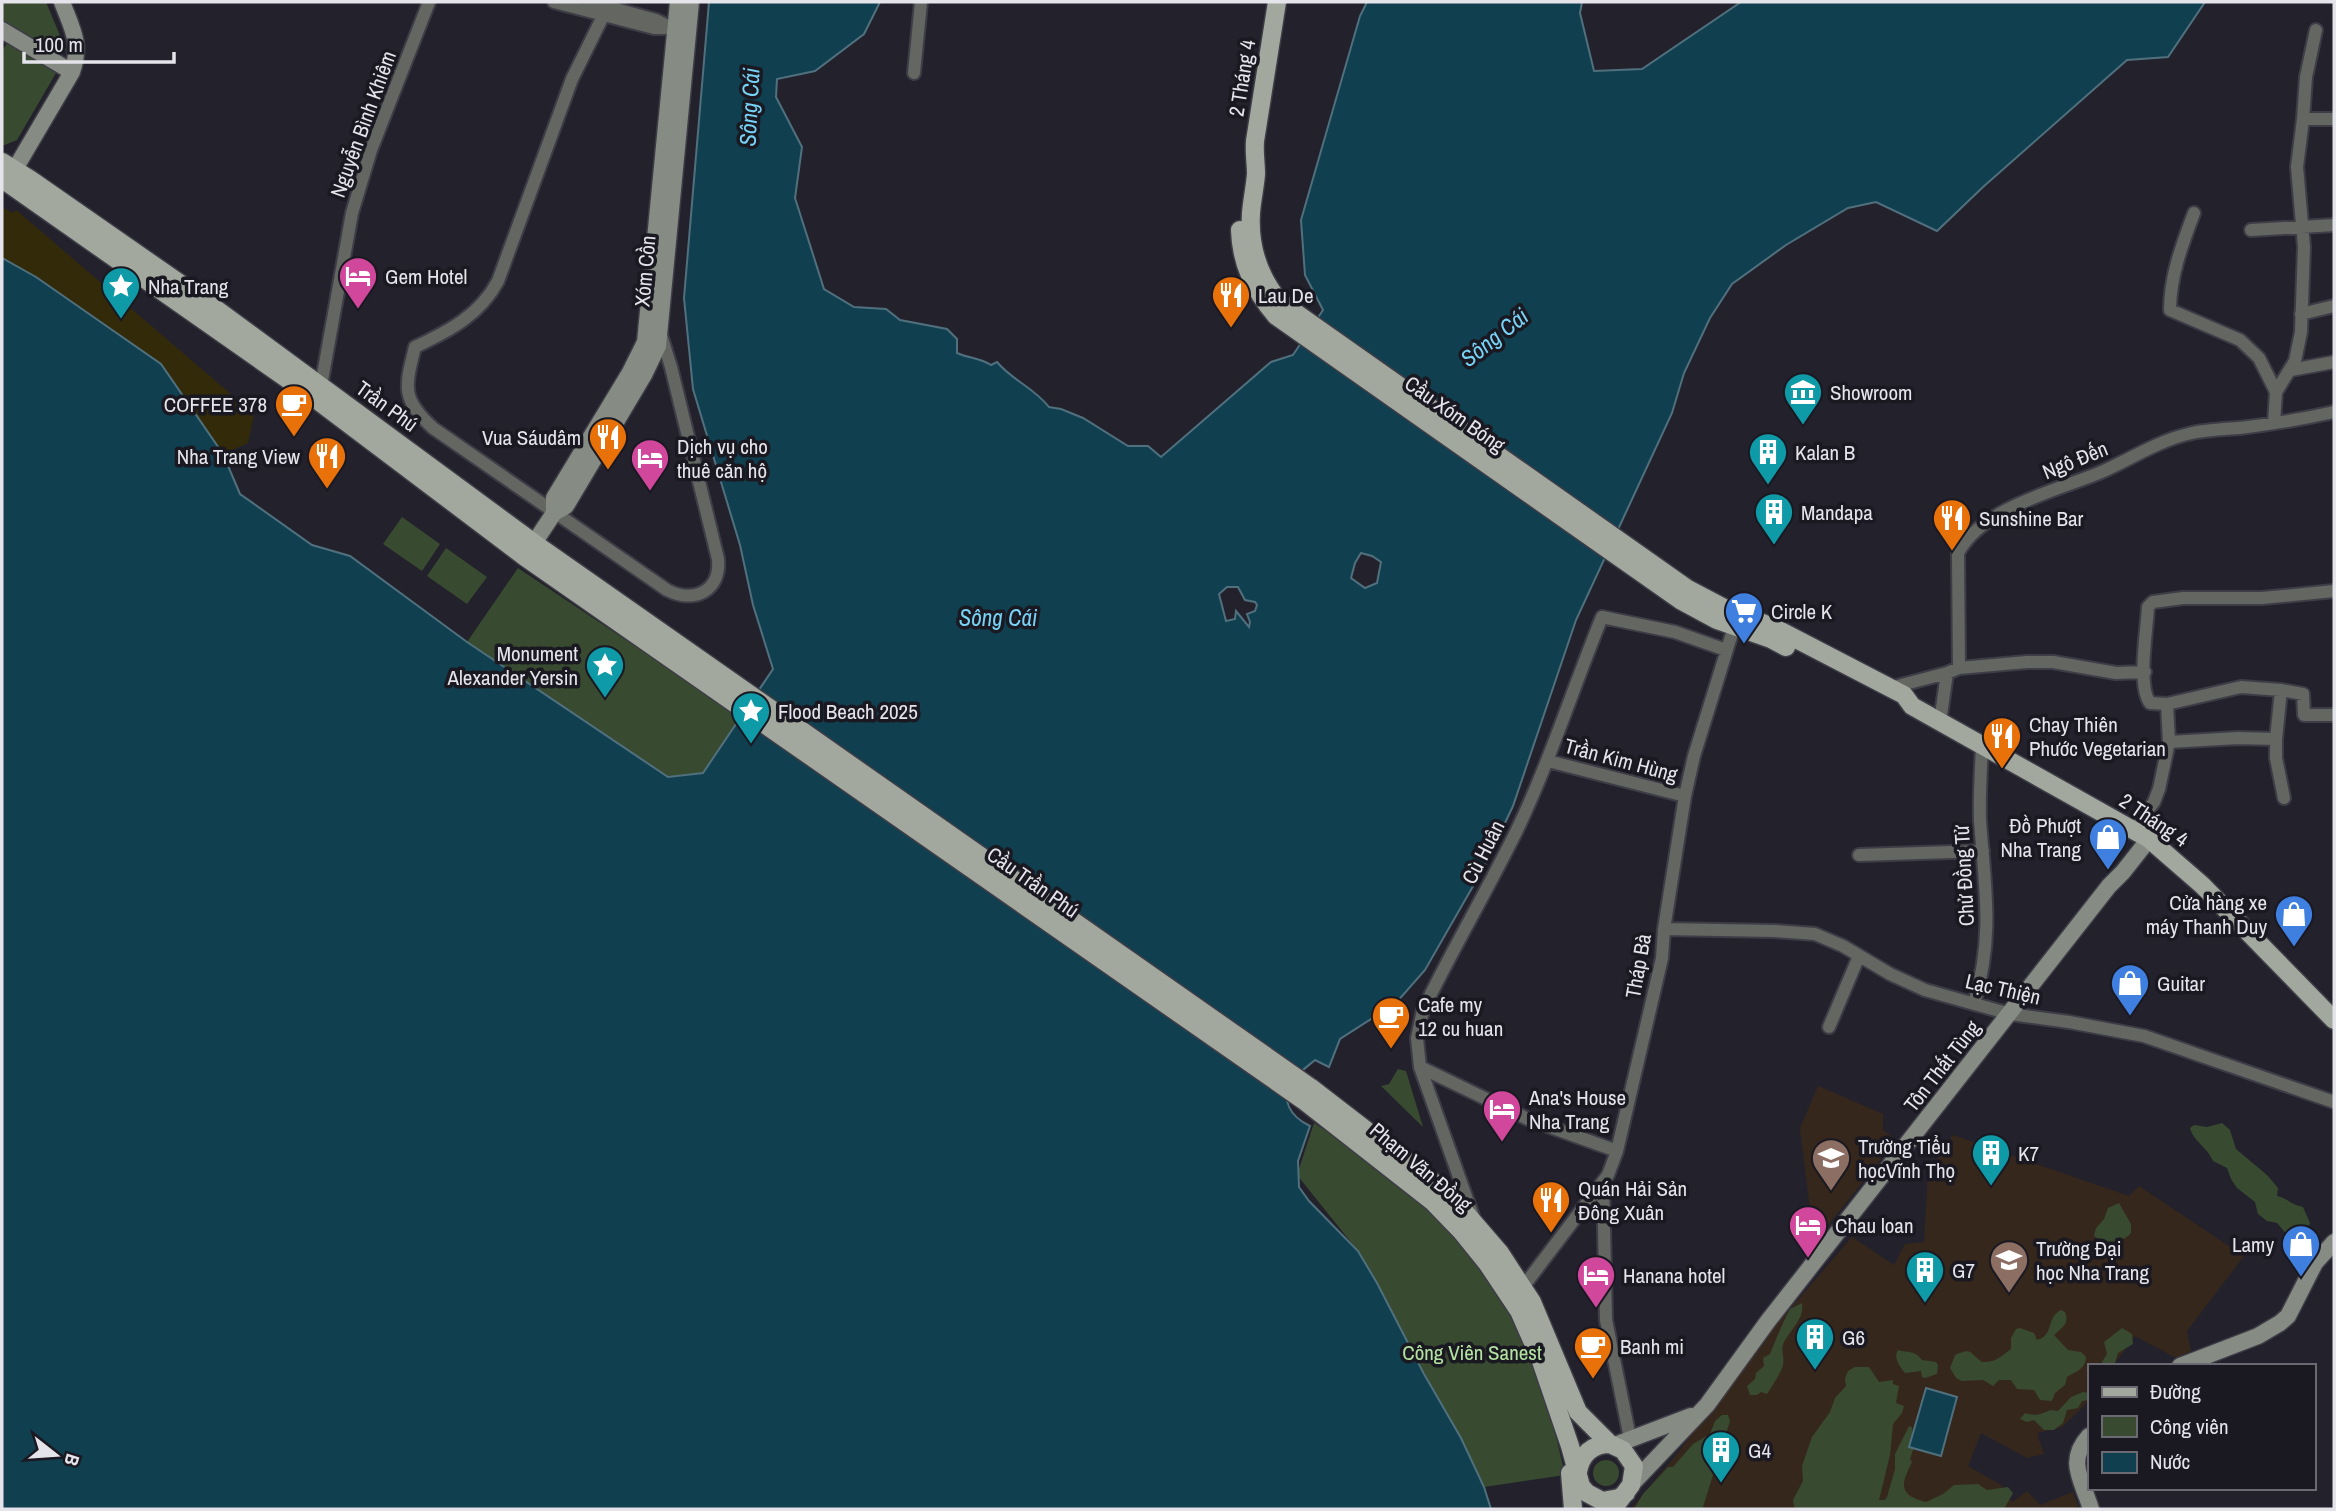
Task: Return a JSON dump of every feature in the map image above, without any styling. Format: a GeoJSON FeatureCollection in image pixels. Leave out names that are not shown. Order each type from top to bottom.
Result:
{"type":"FeatureCollection","features":[{"type":"Feature","properties":{"kind":"main road","name":"2 Tháng 4"},"geometry":{"type":"LineString","coordinates":[[1245,236],[1256,171],[1253,161],[1277,2]]}},
{"type":"Feature","properties":{"kind":"main road","name":"Trần Phú"},"geometry":{"type":"LineString","coordinates":[[7,173],[201,307],[529,550],[740,696]]}},
{"type":"Feature","properties":{"kind":"main road","name":"Cầu Xóm Bóng"},"geometry":{"type":"LineString","coordinates":[[1245,236],[1264,278],[1283,305],[1684,594]]}},
{"type":"Feature","properties":{"kind":"main road","name":"2 Tháng 4"},"geometry":{"type":"LineString","coordinates":[[1684,594],[1734,627],[1771,639],[1899,705],[1912,706]]}},
{"type":"Feature","properties":{"kind":"main road","name":"2 Tháng 4"},"geometry":{"type":"LineString","coordinates":[[1684,594],[1775,628],[1904,695],[1912,706],[2142,835],[2202,885],[2334,1020]]}},
{"type":"Feature","properties":{"kind":"main road","name":"Cầu Trần Phú"},"geometry":{"type":"LineString","coordinates":[[740,696],[1307,1093]]}},
{"type":"Feature","properties":{"kind":"main road","name":"Phạm Văn Đồng"},"geometry":{"type":"LineString","coordinates":[[1307,1093],[1443,1189],[1476,1224],[1523,1286],[1541,1323],[1569,1397],[1578,1412],[1618,1443],[1634,1466],[1634,1476],[1629,1489]]}},
{"type":"Feature","properties":{"kind":"main road","name":"Phạm Văn Đồng"},"geometry":{"type":"LineString","coordinates":[[1307,1093],[1433,1202],[1462,1232],[1494,1273],[1518,1311],[1541,1361],[1580,1479],[1579,1509]]}},
{"type":"Feature","properties":{"kind":"main road"},"geometry":{"type":"LineString","coordinates":[[1552,1394],[1567,1457],[1573,1509]]}},
{"type":"Feature","properties":{"kind":"main road"},"geometry":{"type":"LineString","coordinates":[[1618,1443],[1594,1447],[1588,1451],[1582,1457],[1580,1479],[1587,1493],[1602,1501],[1619,1498],[1629,1489]]}},
{"type":"Feature","properties":{"kind":"main road"},"geometry":{"type":"LineString","coordinates":[[1613,1509],[1629,1489]]}},
{"type":"Feature","properties":{"kind":"street"},"geometry":{"type":"LineString","coordinates":[[7,173],[72,72],[78,54],[62,2]]}},
{"type":"Feature","properties":{"kind":"street","name":"Nguyễn Bình Khiêm"},"geometry":{"type":"LineString","coordinates":[[317,391],[352,213],[371,150],[429,2]]}},
{"type":"Feature","properties":{"kind":"street"},"geometry":{"type":"LineString","coordinates":[[554,2],[606,8],[656,19],[681,29]]}},
{"type":"Feature","properties":{"kind":"street"},"geometry":{"type":"LineString","coordinates":[[590,2],[606,8]]}},
{"type":"Feature","properties":{"kind":"street","name":"Xóm Cồn"},"geometry":{"type":"LineString","coordinates":[[529,550],[554,513],[566,506],[653,357],[681,29],[678,2]]}},
{"type":"Feature","properties":{"kind":"street","name":"Xóm Cồn"},"geometry":{"type":"LineString","coordinates":[[681,29],[691,2]]}},
{"type":"Feature","properties":{"kind":"street"},"geometry":{"type":"LineString","coordinates":[[914,73],[921,2]]}},
{"type":"Feature","properties":{"kind":"street"},"geometry":{"type":"LineString","coordinates":[[606,8],[572,79],[495,288],[484,304],[466,319],[415,347],[408,374],[408,390],[416,412],[433,428],[675,594],[695,596],[704,592],[716,578],[719,570],[718,559],[671,367],[654,333]]}},
{"type":"Feature","properties":{"kind":"street"},"geometry":{"type":"LineString","coordinates":[[2276,392],[2295,361],[2301,332],[2303,226],[2297,167],[2306,77],[2316,30]]}},
{"type":"Feature","properties":{"kind":"street"},"geometry":{"type":"LineString","coordinates":[[3,34],[72,72]]}},
{"type":"Feature","properties":{"kind":"street"},"geometry":{"type":"LineString","coordinates":[[2303,120],[2334,119]]}},
{"type":"Feature","properties":{"kind":"street"},"geometry":{"type":"LineString","coordinates":[[2194,214],[2175,266],[2170,310],[2240,340],[2259,358],[2276,392],[2274,423]]}},
{"type":"Feature","properties":{"kind":"street"},"geometry":{"type":"LineString","coordinates":[[2251,230],[2334,225]]}},
{"type":"Feature","properties":{"kind":"street"},"geometry":{"type":"LineString","coordinates":[[2301,314],[2334,306]]}},
{"type":"Feature","properties":{"kind":"street"},"geometry":{"type":"LineString","coordinates":[[2291,370],[2334,362]]}},
{"type":"Feature","properties":{"kind":"street","name":"Ngô Đến"},"geometry":{"type":"LineString","coordinates":[[1940,722],[1953,670],[1958,553],[1976,530],[2014,506],[2099,473],[2170,440],[2193,433],[2334,412]]}},
{"type":"Feature","properties":{"kind":"street"},"geometry":{"type":"LineString","coordinates":[[2334,591],[2262,598],[2194,597],[2153,601],[2148,607],[2145,672],[2145,695],[2150,703],[2167,704],[2241,687],[2303,694],[2304,715],[2334,715]]}},
{"type":"Feature","properties":{"kind":"street","name":"Cù Huân"},"geometry":{"type":"LineString","coordinates":[[1476,1224],[1420,1067],[1417,1038],[1423,1010],[1516,831],[1548,761],[1602,617],[1675,632],[1726,650]]}},
{"type":"Feature","properties":{"kind":"street","name":"Tháp Bà"},"geometry":{"type":"LineString","coordinates":[[1523,1286],[1602,1182],[1617,1151],[1662,958],[1685,796],[1694,756],[1734,627]]}},
{"type":"Feature","properties":{"kind":"street"},"geometry":{"type":"LineString","coordinates":[[1890,688],[1953,670],[2053,662],[2116,673],[2145,672]]}},
{"type":"Feature","properties":{"kind":"street"},"geometry":{"type":"LineString","coordinates":[[2281,690],[2276,758],[2284,798]]}},
{"type":"Feature","properties":{"kind":"street"},"geometry":{"type":"LineString","coordinates":[[2142,835],[2154,802],[2169,742],[2167,704]]}},
{"type":"Feature","properties":{"kind":"street"},"geometry":{"type":"LineString","coordinates":[[2169,742],[2276,739]]}},
{"type":"Feature","properties":{"kind":"street","name":"Chử Đồng Tử"},"geometry":{"type":"LineString","coordinates":[[1974,1004],[1983,969],[1988,918],[1980,818],[1982,745]]}},
{"type":"Feature","properties":{"kind":"street","name":"Trần Kim Hùng"},"geometry":{"type":"LineString","coordinates":[[1548,761],[1685,796]]}},
{"type":"Feature","properties":{"kind":"street","name":"Tôn Thất Tùng"},"geometry":{"type":"LineString","coordinates":[[1629,1489],[1707,1405],[1768,1321],[2109,886],[2123,872],[2142,835]]}},
{"type":"Feature","properties":{"kind":"street"},"geometry":{"type":"LineString","coordinates":[[1859,855],[1983,851]]}},
{"type":"Feature","properties":{"kind":"street","name":"Lạc Thiện"},"geometry":{"type":"LineString","coordinates":[[1664,929],[1802,932],[1831,941],[1909,984],[2010,1014],[2144,1037],[2334,1102]]}},
{"type":"Feature","properties":{"kind":"street"},"geometry":{"type":"LineString","coordinates":[[1829,1027],[1859,956]]}},
{"type":"Feature","properties":{"kind":"street"},"geometry":{"type":"LineString","coordinates":[[1420,1067],[1528,1119],[1617,1151]]}},
{"type":"Feature","properties":{"kind":"street"},"geometry":{"type":"LineString","coordinates":[[1443,1189],[1456,1187],[1458,1173]]}},
{"type":"Feature","properties":{"kind":"street"},"geometry":{"type":"LineString","coordinates":[[1602,1182],[1606,1320],[1618,1443]]}},
{"type":"Feature","properties":{"kind":"street"},"geometry":{"type":"LineString","coordinates":[[2184,1364],[2258,1336],[2280,1323],[2288,1316],[2315,1264],[2334,1242]]}},
{"type":"Feature","properties":{"kind":"street","name":"Tôn Thất Tùng"},"geometry":{"type":"LineString","coordinates":[[1618,1443],[1682,1421],[1707,1405]]}},
{"type":"Feature","properties":{"kind":"street"},"geometry":{"type":"LineString","coordinates":[[2088,1437],[2079,1447],[2076,1465],[2091,1509]]}},
{"type":"Feature","properties":{"kind":"shaded area","name":"Trường Tiểu họcVĩnh Thọ"},"geometry":{"type":"Polygon","coordinates":[[[1818,1086],[1883,1114],[1883,1130],[1896,1140],[1814,1243],[1800,1128],[1818,1086]]]}},
{"type":"Feature","properties":{"kind":"shaded area","name":"Trường Đại học Nha Trang"},"geometry":{"type":"Polygon","coordinates":[[[1953,1135],[2129,1196],[2139,1186],[2244,1256],[2187,1331],[2191,1351],[2176,1358],[2135,1336],[2114,1364],[2088,1364],[2088,1400],[2062,1427],[2037,1433],[2044,1454],[2027,1458],[1981,1433],[1968,1466],[2001,1485],[2012,1502],[2027,1491],[2040,1505],[2073,1492],[2079,1509],[1631,1509],[1778,1323],[1852,1237],[1894,1265],[1905,1244],[1924,1242],[1928,1173],[1953,1135]]]}},
{"type":"Feature","properties":{"kind":"green space"},"geometry":{"type":"Polygon","coordinates":[[[2,2],[46,2],[66,50],[55,55],[2,23],[2,2]]]}},
{"type":"Feature","properties":{"kind":"green space"},"geometry":{"type":"Polygon","coordinates":[[[7,43],[56,73],[17,140],[2,146],[2,51],[7,43]]]}},
{"type":"Feature","properties":{"kind":"green space"},"geometry":{"type":"Polygon","coordinates":[[[402,517],[440,544],[422,571],[383,544],[402,517]]]}},
{"type":"Feature","properties":{"kind":"green space"},"geometry":{"type":"Polygon","coordinates":[[[446,548],[487,577],[467,604],[427,576],[446,548]]]}},
{"type":"Feature","properties":{"kind":"green space"},"geometry":{"type":"Polygon","coordinates":[[[518,568],[740,716],[704,773],[668,777],[467,642],[518,568]]]}},
{"type":"Feature","properties":{"kind":"green space"},"geometry":{"type":"Polygon","coordinates":[[[1398,1069],[1406,1071],[1423,1127],[1381,1086],[1389,1084],[1398,1069]]]}},
{"type":"Feature","properties":{"kind":"green space","name":"Công Viên Sanest"},"geometry":{"type":"Polygon","coordinates":[[[1314,1123],[1417,1198],[1441,1220],[1484,1268],[1513,1314],[1533,1358],[1565,1475],[1484,1487],[1358,1251],[1297,1175],[1314,1123]]]}},
{"type":"Feature","properties":{"kind":"green space"},"geometry":{"type":"Polygon","coordinates":[[[2222,1123],[2230,1130],[2236,1149],[2278,1188],[2277,1196],[2303,1207],[2310,1223],[2306,1235],[2290,1238],[2277,1223],[2267,1221],[2258,1214],[2255,1202],[2237,1188],[2227,1168],[2213,1161],[2190,1128],[2194,1125],[2207,1127],[2222,1123]]]}},
{"type":"Feature","properties":{"kind":"green space"},"geometry":{"type":"Polygon","coordinates":[[[2119,1203],[2131,1224],[2131,1233],[2113,1242],[2094,1236],[2108,1208],[2119,1203]]]}},
{"type":"Feature","properties":{"kind":"green space"},"geometry":{"type":"Polygon","coordinates":[[[1802,1303],[1799,1319],[1783,1345],[1783,1362],[1779,1375],[1767,1394],[1761,1392],[1750,1395],[1747,1386],[1764,1366],[1763,1358],[1770,1354],[1790,1309],[1802,1303]]]}},
{"type":"Feature","properties":{"kind":"green space"},"geometry":{"type":"Polygon","coordinates":[[[2061,1310],[2065,1312],[2066,1322],[2054,1335],[2068,1350],[2081,1352],[2086,1361],[2077,1372],[2067,1377],[2065,1385],[2055,1393],[2052,1401],[2040,1400],[2034,1390],[2017,1389],[2011,1380],[1999,1380],[1993,1386],[1983,1380],[1962,1381],[1956,1378],[1950,1368],[1955,1355],[1965,1351],[1982,1362],[1997,1359],[2011,1349],[2011,1338],[2016,1329],[2034,1333],[2037,1340],[2042,1338],[2046,1335],[2053,1317],[2061,1310]]]}},
{"type":"Feature","properties":{"kind":"green space"},"geometry":{"type":"Polygon","coordinates":[[[2122,1328],[2132,1334],[2133,1344],[2118,1353],[2115,1364],[2102,1364],[2107,1354],[2104,1342],[2122,1328]]]}},
{"type":"Feature","properties":{"kind":"green space"},"geometry":{"type":"Polygon","coordinates":[[[1898,1350],[1914,1353],[1922,1360],[1936,1362],[1937,1374],[1925,1378],[1922,1377],[1921,1371],[1905,1373],[1897,1359],[1898,1350]]]}},
{"type":"Feature","properties":{"kind":"green space"},"geometry":{"type":"Polygon","coordinates":[[[1855,1367],[1869,1367],[1879,1382],[1893,1380],[1893,1384],[1899,1386],[1896,1403],[1904,1406],[1893,1424],[1890,1455],[1879,1500],[1885,1500],[1887,1497],[1895,1469],[1895,1454],[1909,1426],[1912,1427],[1914,1447],[1904,1483],[1907,1493],[1926,1502],[1954,1485],[1978,1484],[1987,1490],[2008,1487],[2013,1493],[2004,1509],[1794,1507],[1793,1500],[1803,1481],[1802,1466],[1812,1437],[1830,1412],[1835,1398],[1846,1386],[1848,1371],[1855,1367]]]}},
{"type":"Feature","properties":{"kind":"green space"},"geometry":{"type":"Polygon","coordinates":[[[2088,1393],[2088,1400],[2082,1401],[2078,1408],[2067,1410],[2063,1423],[2054,1430],[2044,1430],[2034,1420],[2027,1422],[2020,1419],[2025,1413],[2034,1415],[2050,1410],[2058,1411],[2071,1397],[2088,1393]]]}},
{"type":"Feature","properties":{"kind":"green space"},"geometry":{"type":"Polygon","coordinates":[[[1722,1415],[1728,1415],[1730,1421],[1703,1507],[1705,1509],[1634,1509],[1643,1494],[1668,1467],[1673,1467],[1693,1444],[1710,1434],[1715,1421],[1722,1415]]]}},
{"type":"Feature","properties":{"kind":"green space"},"geometry":{"type":"Polygon","coordinates":[[[1606,1460],[1615,1464],[1619,1473],[1615,1482],[1606,1486],[1597,1482],[1593,1473],[1597,1464],[1606,1460]]]}},
{"type":"Feature","properties":{"kind":"sand","name":"Nha Trang"},"geometry":{"type":"Polygon","coordinates":[[[2,207],[13,213],[16,210],[254,414],[248,443],[223,454],[161,364],[36,277],[2,258],[2,207]]]}},
{"type":"Feature","properties":{"kind":"water","name":"Sông Cái"},"geometry":{"type":"Polygon","coordinates":[[[709,2],[880,2],[864,34],[815,71],[777,79],[776,97],[802,147],[795,198],[824,289],[854,307],[886,309],[900,320],[947,329],[957,339],[957,353],[991,365],[997,362],[1049,407],[1083,418],[1128,446],[1148,446],[1161,457],[1271,362],[1293,355],[1323,310],[1305,275],[1301,220],[1360,16],[1367,2],[1582,2],[1580,13],[1594,71],[1642,69],[1741,2],[2205,2],[2168,57],[2127,60],[1937,231],[1876,202],[1848,208],[1786,245],[1732,284],[1710,318],[1684,373],[1672,413],[1576,620],[1513,806],[1484,867],[1425,970],[1396,1003],[1340,1039],[1329,1067],[1315,1060],[1289,1087],[1289,1107],[1297,1118],[1310,1126],[1298,1161],[1299,1187],[1309,1201],[1358,1251],[1461,1438],[1484,1487],[1491,1509],[2,1509],[2,258],[36,277],[161,364],[223,454],[240,494],[312,545],[350,556],[467,642],[668,777],[703,773],[773,669],[753,605],[740,545],[693,389],[684,298],[709,2]],[[1361,553],[1351,578],[1365,588],[1377,583],[1381,562],[1361,553]],[[1227,587],[1219,594],[1226,621],[1235,619],[1236,611],[1249,627],[1247,614],[1255,611],[1257,605],[1245,600],[1238,587],[1227,587]]]}},
{"type":"Feature","properties":{"kind":"water"},"geometry":{"type":"Polygon","coordinates":[[[1926,1388],[1957,1397],[1941,1456],[1909,1447],[1926,1388]]]}},
{"type":"Feature","properties":{"kind":"place","name":"Gem Hotel"},"geometry":{"type":"Point","coordinates":[358,310]}},
{"type":"Feature","properties":{"kind":"place","name":"Nha Trang"},"geometry":{"type":"Point","coordinates":[121,320]}},
{"type":"Feature","properties":{"kind":"place","name":"Lau De"},"geometry":{"type":"Point","coordinates":[1231,329]}},
{"type":"Feature","properties":{"kind":"place","name":"Showroom"},"geometry":{"type":"Point","coordinates":[1803,426]}},
{"type":"Feature","properties":{"kind":"place","name":"COFFEE 378"},"geometry":{"type":"Point","coordinates":[294,438]}},
{"type":"Feature","properties":{"kind":"place","name":"Vua Sáudâm"},"geometry":{"type":"Point","coordinates":[608,471]}},
{"type":"Feature","properties":{"kind":"place","name":"Kalan B"},"geometry":{"type":"Point","coordinates":[1768,486]}},
{"type":"Feature","properties":{"kind":"place","name":"Nha Trang View"},"geometry":{"type":"Point","coordinates":[327,490]}},
{"type":"Feature","properties":{"kind":"place","name":"Dịch vụ cho thuê căn hộ"},"geometry":{"type":"Point","coordinates":[650,492]}},
{"type":"Feature","properties":{"kind":"place","name":"Mandapa"},"geometry":{"type":"Point","coordinates":[1774,546]}},
{"type":"Feature","properties":{"kind":"place","name":"Sunshine Bar"},"geometry":{"type":"Point","coordinates":[1952,552]}},
{"type":"Feature","properties":{"kind":"place","name":"Circle K"},"geometry":{"type":"Point","coordinates":[1744,645]}},
{"type":"Feature","properties":{"kind":"place","name":"Monument Alexander Yersin"},"geometry":{"type":"Point","coordinates":[605,699]}},
{"type":"Feature","properties":{"kind":"place","name":"Flood Beach 2025"},"geometry":{"type":"Point","coordinates":[751,745]}},
{"type":"Feature","properties":{"kind":"place","name":"Chay Thiên Phước Vegetarian"},"geometry":{"type":"Point","coordinates":[2002,770]}},
{"type":"Feature","properties":{"kind":"place","name":"Đồ Phượt Nha Trang"},"geometry":{"type":"Point","coordinates":[2108,871]}},
{"type":"Feature","properties":{"kind":"place","name":"Cửa hàng xe máy Thanh Duy"},"geometry":{"type":"Point","coordinates":[2294,948]}},
{"type":"Feature","properties":{"kind":"place","name":"Guitar"},"geometry":{"type":"Point","coordinates":[2130,1017]}},
{"type":"Feature","properties":{"kind":"place","name":"Cafe my 12 cu huan"},"geometry":{"type":"Point","coordinates":[1391,1050]}},
{"type":"Feature","properties":{"kind":"place","name":"Ana's House Nha Trang"},"geometry":{"type":"Point","coordinates":[1502,1143]}},
{"type":"Feature","properties":{"kind":"place","name":"K7"},"geometry":{"type":"Point","coordinates":[1991,1187]}},
{"type":"Feature","properties":{"kind":"place","name":"Trường Tiểu họcVĩnh Thọ"},"geometry":{"type":"Point","coordinates":[1831,1192]}},
{"type":"Feature","properties":{"kind":"place","name":"Quán Hải Sản Đông Xuân"},"geometry":{"type":"Point","coordinates":[1551,1234]}},
{"type":"Feature","properties":{"kind":"place","name":"Chau loan"},"geometry":{"type":"Point","coordinates":[1808,1259]}},
{"type":"Feature","properties":{"kind":"place","name":"Lamy"},"geometry":{"type":"Point","coordinates":[2301,1278]}},
{"type":"Feature","properties":{"kind":"place","name":"Trường Đại học Nha Trang"},"geometry":{"type":"Point","coordinates":[2009,1294]}},
{"type":"Feature","properties":{"kind":"place","name":"G7"},"geometry":{"type":"Point","coordinates":[1925,1304]}},
{"type":"Feature","properties":{"kind":"place","name":"Hanana hotel"},"geometry":{"type":"Point","coordinates":[1596,1309]}},
{"type":"Feature","properties":{"kind":"place","name":"G6"},"geometry":{"type":"Point","coordinates":[1815,1371]}},
{"type":"Feature","properties":{"kind":"place","name":"Banh mi"},"geometry":{"type":"Point","coordinates":[1593,1380]}},
{"type":"Feature","properties":{"kind":"place","name":"G4"},"geometry":{"type":"Point","coordinates":[1721,1484]}}]}
